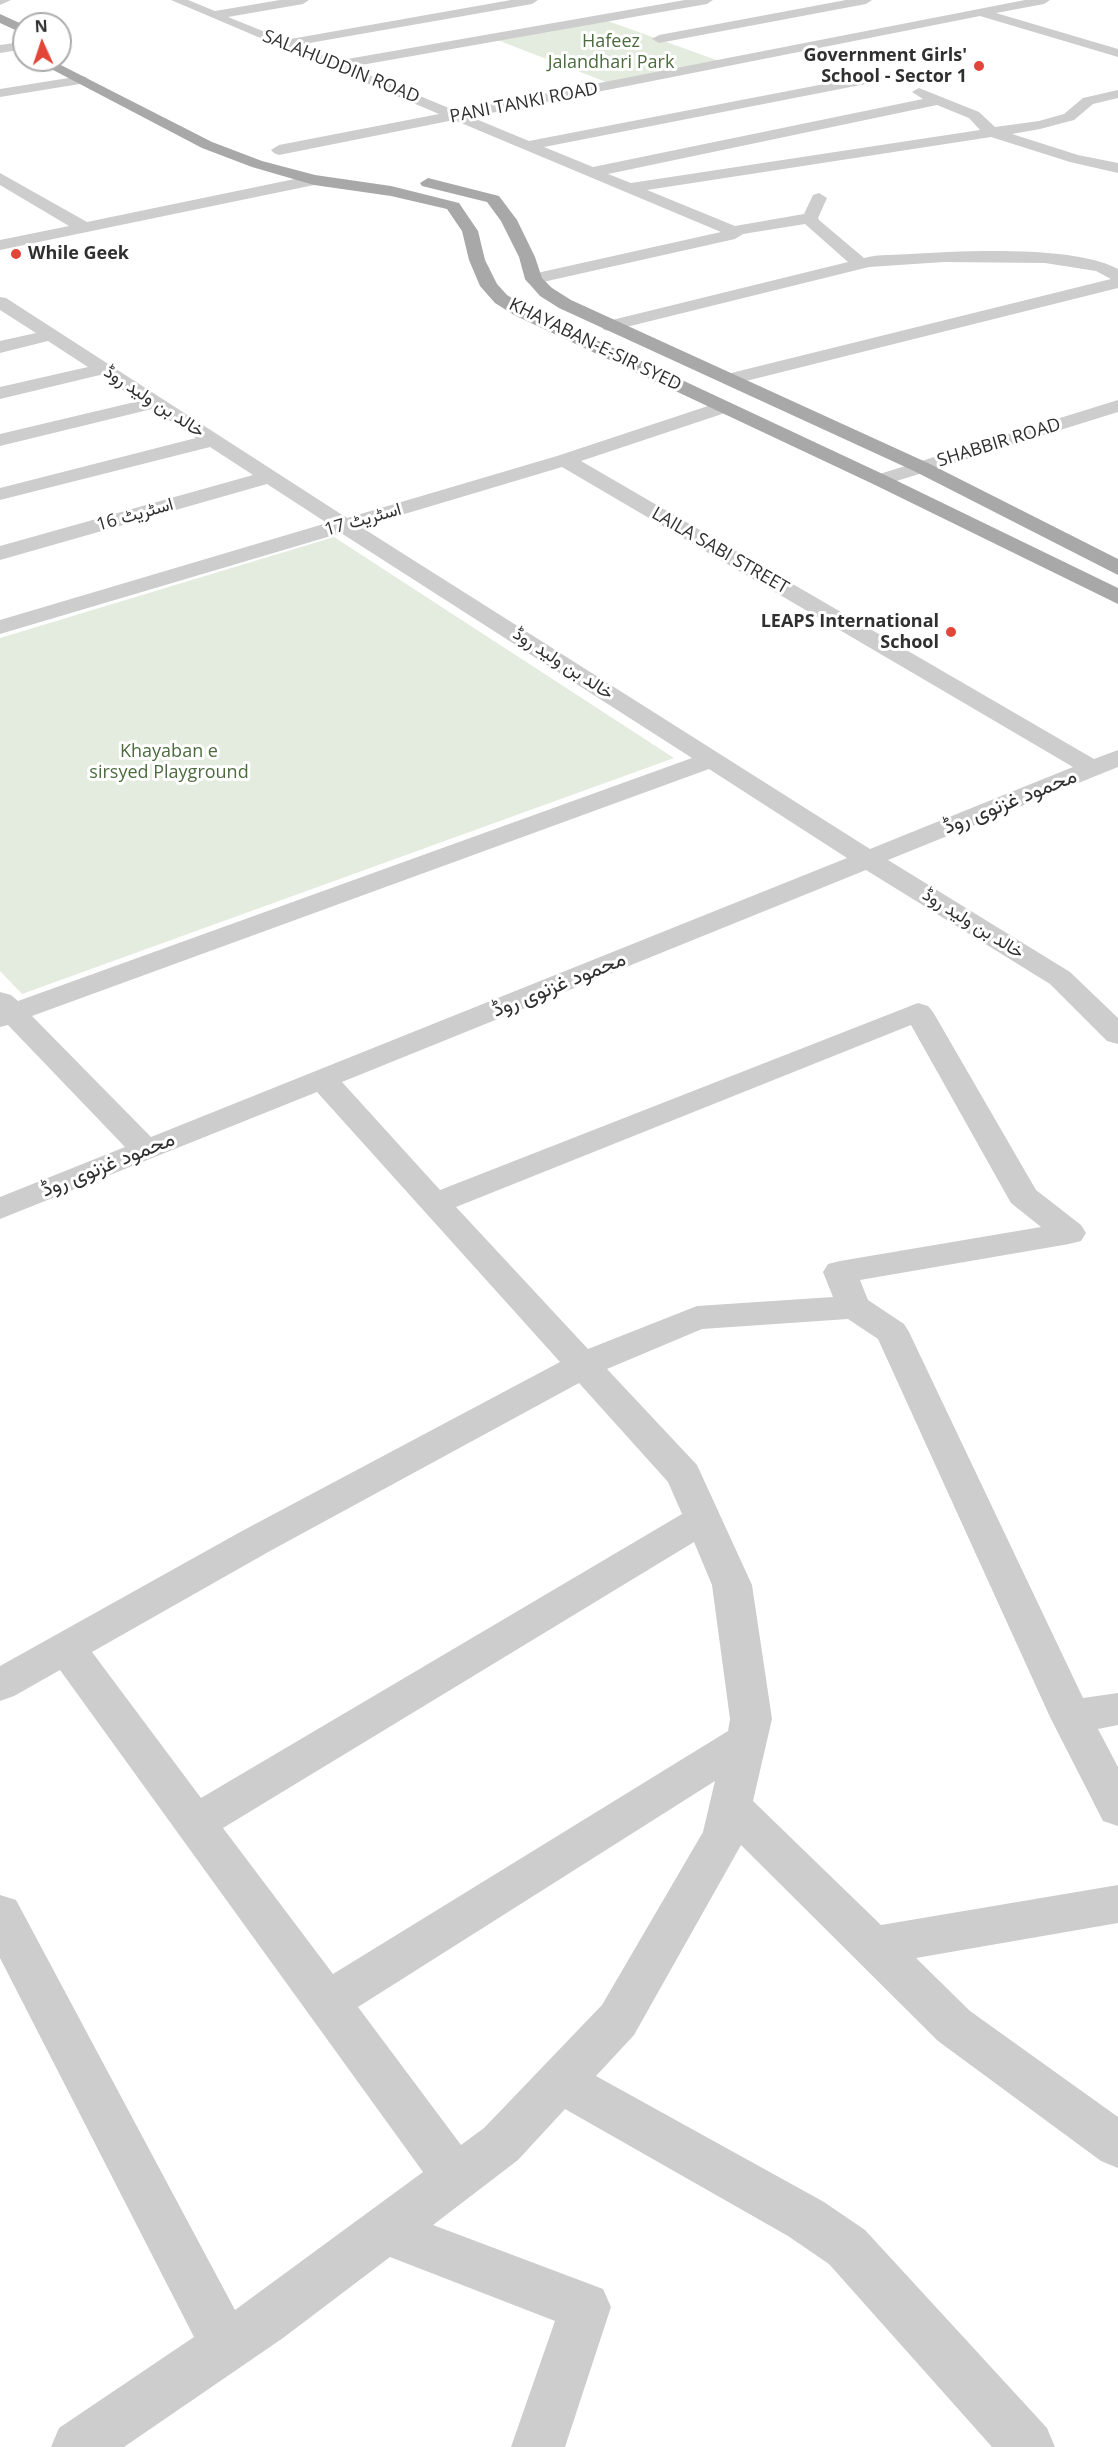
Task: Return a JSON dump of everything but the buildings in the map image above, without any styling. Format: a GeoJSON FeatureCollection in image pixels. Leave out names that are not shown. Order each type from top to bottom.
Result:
{"type":"FeatureCollection","features":[{"type":"Feature","properties":{"kind":"main road","name":"KHAYABAN-E-SIR SYED"},"geometry":{"type":"LineString","coordinates":[[65,72],[207,145],[257,164],[314,180],[391,191],[453,206],[470,231],[477,260],[489,286],[501,299],[520,311],[880,480],[1118,597]]}},
{"type":"Feature","properties":{"kind":"main road"},"geometry":{"type":"LineString","coordinates":[[258,142],[315,161]]}},
{"type":"Feature","properties":{"kind":"main road","name":"KHAYABAN-E-SIR SYED"},"geometry":{"type":"LineString","coordinates":[[334,166],[425,182],[493,199],[509,220],[527,257],[534,279],[546,291],[565,304],[921,467],[1118,568]]}},
{"type":"Feature","properties":{"kind":"street"},"geometry":{"type":"LineString","coordinates":[[0,1],[5,0]]}},
{"type":"Feature","properties":{"kind":"street","name":"SALAHUDDIN ROAD"},"geometry":{"type":"LineString","coordinates":[[177,0],[530,145],[734,232]]}},
{"type":"Feature","properties":{"kind":"street"},"geometry":{"type":"LineString","coordinates":[[214,15],[303,0]]}},
{"type":"Feature","properties":{"kind":"street"},"geometry":{"type":"LineString","coordinates":[[284,44],[532,0]]}},
{"type":"Feature","properties":{"kind":"street"},"geometry":{"type":"LineString","coordinates":[[337,65],[707,0]]}},
{"type":"Feature","properties":{"kind":"street"},"geometry":{"type":"LineString","coordinates":[[681,47],[654,37],[866,0]]}},
{"type":"Feature","properties":{"kind":"street","name":"PANI TANKI ROAD"},"geometry":{"type":"LineString","coordinates":[[279,150],[1044,0]]}},
{"type":"Feature","properties":{"kind":"street"},"geometry":{"type":"LineString","coordinates":[[949,3],[1118,53]]}},
{"type":"Feature","properties":{"kind":"street"},"geometry":{"type":"LineString","coordinates":[[573,8],[630,29]]}},
{"type":"Feature","properties":{"kind":"street"},"geometry":{"type":"LineString","coordinates":[[792,50],[824,60]]}},
{"type":"Feature","properties":{"kind":"street"},"geometry":{"type":"LineString","coordinates":[[703,55],[725,63]]}},
{"type":"Feature","properties":{"kind":"street"},"geometry":{"type":"LineString","coordinates":[[530,145],[882,80],[845,67]]}},
{"type":"Feature","properties":{"kind":"street"},"geometry":{"type":"LineString","coordinates":[[0,93],[81,80]]}},
{"type":"Feature","properties":{"kind":"street"},"geometry":{"type":"LineString","coordinates":[[910,89],[975,115],[991,132],[1075,159],[1118,168]]}},
{"type":"Feature","properties":{"kind":"street"},"geometry":{"type":"LineString","coordinates":[[633,188],[1056,122],[1069,117],[1088,101],[1118,94]]}},
{"type":"Feature","properties":{"kind":"street"},"geometry":{"type":"LineString","coordinates":[[594,172],[938,100]]}},
{"type":"Feature","properties":{"kind":"street"},"geometry":{"type":"LineString","coordinates":[[1075,159],[1107,149]]}},
{"type":"Feature","properties":{"kind":"street"},"geometry":{"type":"LineString","coordinates":[[0,178],[85,228]]}},
{"type":"Feature","properties":{"kind":"street"},"geometry":{"type":"LineString","coordinates":[[0,245],[314,180]]}},
{"type":"Feature","properties":{"kind":"street"},"geometry":{"type":"LineString","coordinates":[[0,197],[25,193]]}},
{"type":"Feature","properties":{"kind":"street"},"geometry":{"type":"LineString","coordinates":[[810,218],[819,198]]}},
{"type":"Feature","properties":{"kind":"street"},"geometry":{"type":"LineString","coordinates":[[534,279],[734,232],[810,218]]}},
{"type":"Feature","properties":{"kind":"street"},"geometry":{"type":"LineString","coordinates":[[810,218],[819,229],[861,264]]}},
{"type":"Feature","properties":{"kind":"street"},"geometry":{"type":"LineString","coordinates":[[610,326],[861,264],[945,257],[1046,258],[1101,267],[1118,276]]}},
{"type":"Feature","properties":{"kind":"street"},"geometry":{"type":"LineString","coordinates":[[730,379],[1118,283]]}},
{"type":"Feature","properties":{"kind":"street","name":"خالد بن ولید روڈ"},"geometry":{"type":"LineString","coordinates":[[0,302],[869,860],[1106,1007],[1118,1035]]}},
{"type":"Feature","properties":{"kind":"street"},"geometry":{"type":"LineString","coordinates":[[0,347],[52,335]]}},
{"type":"Feature","properties":{"kind":"street"},"geometry":{"type":"LineString","coordinates":[[0,393],[104,369]]}},
{"type":"Feature","properties":{"kind":"street"},"geometry":{"type":"LineString","coordinates":[[0,440],[155,403]]}},
{"type":"Feature","properties":{"kind":"street","name":"SHABBIR ROAD"},"geometry":{"type":"LineString","coordinates":[[880,480],[1118,406]]}},
{"type":"Feature","properties":{"kind":"street","name":"اسٹریٹ 17"},"geometry":{"type":"LineString","coordinates":[[0,627],[564,460],[724,408]]}},
{"type":"Feature","properties":{"kind":"street"},"geometry":{"type":"LineString","coordinates":[[0,494],[212,440]]}},
{"type":"Feature","properties":{"kind":"street","name":"LAILA SABI STREET"},"geometry":{"type":"LineString","coordinates":[[564,460],[1105,763]]}},
{"type":"Feature","properties":{"kind":"street","name":"اسٹریٹ 16"},"geometry":{"type":"LineString","coordinates":[[0,553],[270,477]]}},
{"type":"Feature","properties":{"kind":"street"},"geometry":{"type":"LineString","coordinates":[[146,1150],[5,1011],[712,759]]}},
{"type":"Feature","properties":{"kind":"street","name":"محمود غزنوی روڈ"},"geometry":{"type":"LineString","coordinates":[[0,1209],[1105,763]]}},
{"type":"Feature","properties":{"kind":"street"},"geometry":{"type":"LineString","coordinates":[[435,1204],[918,1012],[1023,1197],[1070,1233],[840,1272],[854,1307],[892,1332],[1071,1717],[1118,1808]]}},
{"type":"Feature","properties":{"kind":"street"},"geometry":{"type":"LineString","coordinates":[[78,2447],[274,2314],[501,2144],[618,2020],[724,1835],[751,1719],[732,1585],[684,1474],[323,1080]]}},
{"type":"Feature","properties":{"kind":"street"},"geometry":{"type":"LineString","coordinates":[[0,1685],[256,1541],[583,1365],[697,1318],[854,1307]]}},
{"type":"Feature","properties":{"kind":"street"},"geometry":{"type":"LineString","coordinates":[[195,1823],[703,1519]]}},
{"type":"Feature","properties":{"kind":"street"},"geometry":{"type":"LineString","coordinates":[[66,1648],[456,2177]]}},
{"type":"Feature","properties":{"kind":"street"},"geometry":{"type":"LineString","coordinates":[[1071,1717],[1118,1709]]}},
{"type":"Feature","properties":{"kind":"street"},"geometry":{"type":"LineString","coordinates":[[327,2002],[745,1741]]}},
{"type":"Feature","properties":{"kind":"street"},"geometry":{"type":"LineString","coordinates":[[730,1806],[954,2026],[1118,2145]]}},
{"type":"Feature","properties":{"kind":"street"},"geometry":{"type":"LineString","coordinates":[[872,1946],[1118,1904]]}},
{"type":"Feature","properties":{"kind":"street"},"geometry":{"type":"LineString","coordinates":[[0,1914],[226,2346]]}},
{"type":"Feature","properties":{"kind":"street"},"geometry":{"type":"LineString","coordinates":[[560,2081],[806,2219],[847,2247],[1028,2447]]}},
{"type":"Feature","properties":{"kind":"street"},"geometry":{"type":"LineString","coordinates":[[384,2231],[585,2307],[538,2447]]}},
{"type":"Feature","properties":{"kind":"green space","name":"Hafeez Jalandhari Park"},"geometry":{"type":"Polygon","coordinates":[[[602,19],[725,63],[614,85],[492,38],[602,19]]]}},
{"type":"Feature","properties":{"kind":"green space","name":"Khayaban e sirsyed Playground"},"geometry":{"type":"Polygon","coordinates":[[[334,537],[674,758],[22,994],[0,971],[0,638],[334,537]]]}},
{"type":"Feature","properties":{"kind":"place","name":"Government Girls' School - Sector 1"},"geometry":{"type":"Point","coordinates":[979,66]}},
{"type":"Feature","properties":{"kind":"place","name":"While Geek"},"geometry":{"type":"Point","coordinates":[16,254]}},
{"type":"Feature","properties":{"kind":"place","name":"LEAPS International School"},"geometry":{"type":"Point","coordinates":[951,632]}}]}
